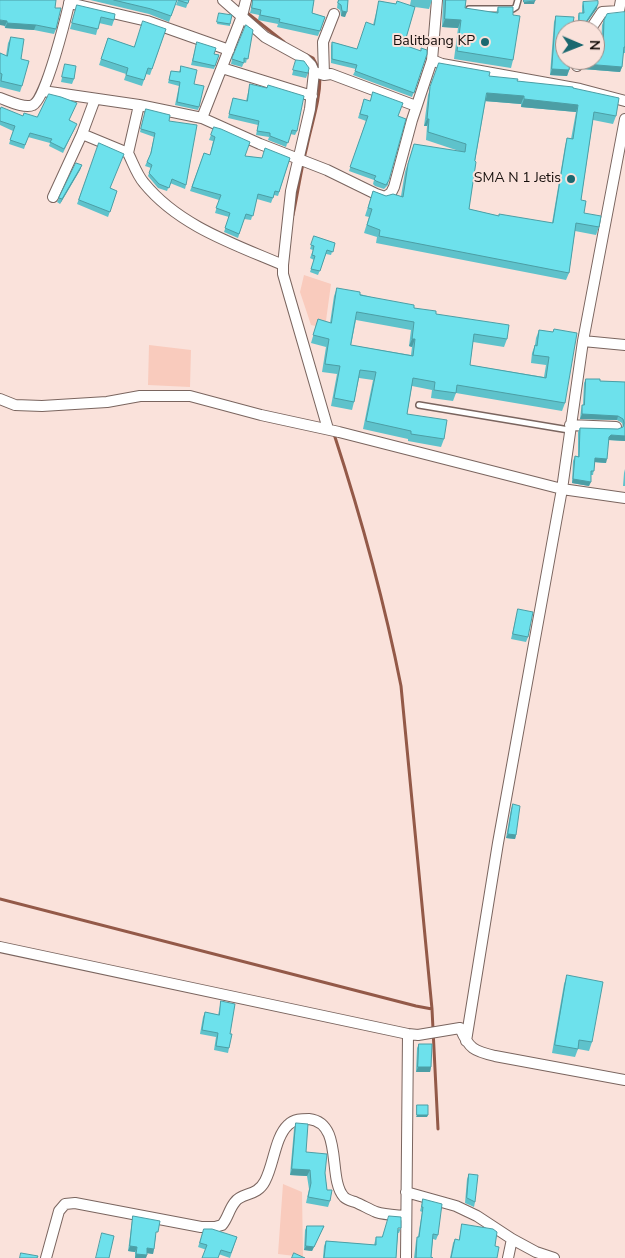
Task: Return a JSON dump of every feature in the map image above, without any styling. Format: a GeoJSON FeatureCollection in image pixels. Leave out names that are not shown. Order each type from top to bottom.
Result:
{"type":"FeatureCollection","features":[{"type":"Feature","properties":{"kind":"street"},"geometry":{"type":"LineString","coordinates":[[223,0],[244,8],[265,37],[305,59],[319,73],[331,74],[416,106]]}},
{"type":"Feature","properties":{"kind":"street"},"geometry":{"type":"LineString","coordinates":[[43,91],[139,105],[202,118],[299,160],[327,170],[385,197],[391,193],[394,187],[416,106],[432,60],[437,0]]}},
{"type":"Feature","properties":{"kind":"street"},"geometry":{"type":"LineString","coordinates":[[597,20],[602,12],[619,11],[621,0]]}},
{"type":"Feature","properties":{"kind":"street"},"geometry":{"type":"LineString","coordinates":[[0,98],[25,106],[32,106],[37,102],[43,91],[70,2],[147,21],[229,50]]}},
{"type":"Feature","properties":{"kind":"street"},"geometry":{"type":"LineString","coordinates":[[202,118],[244,8]]}},
{"type":"Feature","properties":{"kind":"street"},"geometry":{"type":"LineString","coordinates":[[332,431],[289,295],[283,274],[283,264],[291,191],[312,96],[319,73],[323,42],[334,14]]}},
{"type":"Feature","properties":{"kind":"street"},"geometry":{"type":"LineString","coordinates":[[432,60],[442,64],[580,89],[625,101]]}},
{"type":"Feature","properties":{"kind":"street"},"geometry":{"type":"LineString","coordinates":[[222,68],[312,96]]}},
{"type":"Feature","properties":{"kind":"street"},"geometry":{"type":"LineString","coordinates":[[53,197],[82,134],[95,99]]}},
{"type":"Feature","properties":{"kind":"street"},"geometry":{"type":"LineString","coordinates":[[128,153],[139,105]]}},
{"type":"Feature","properties":{"kind":"street"},"geometry":{"type":"LineString","coordinates":[[466,1042],[498,843],[562,489],[583,341],[625,119]]}},
{"type":"Feature","properties":{"kind":"street"},"geometry":{"type":"LineString","coordinates":[[82,134],[128,153],[143,182],[162,202],[200,229],[283,264]]}},
{"type":"Feature","properties":{"kind":"street"},"geometry":{"type":"LineString","coordinates":[[583,341],[625,345]]}},
{"type":"Feature","properties":{"kind":"street"},"geometry":{"type":"LineString","coordinates":[[0,399],[15,405],[42,406],[107,402],[140,396],[190,396],[562,489],[625,498]]}},
{"type":"Feature","properties":{"kind":"street"},"geometry":{"type":"LineString","coordinates":[[570,428],[616,426]]}},
{"type":"Feature","properties":{"kind":"street"},"geometry":{"type":"LineString","coordinates":[[0,947],[413,1035],[460,1028],[466,1042],[475,1051],[625,1080]]}},
{"type":"Feature","properties":{"kind":"street"},"geometry":{"type":"LineString","coordinates":[[406,1258],[406,1192],[413,1035]]}},
{"type":"Feature","properties":{"kind":"street"},"geometry":{"type":"LineString","coordinates":[[46,1258],[58,1211],[65,1204],[75,1203],[201,1227],[222,1225],[238,1198],[260,1189],[272,1164],[281,1132],[289,1123],[301,1119],[314,1120],[321,1123],[328,1133],[333,1150],[338,1184],[345,1198],[377,1212],[406,1216]]}},
{"type":"Feature","properties":{"kind":"street"},"geometry":{"type":"LineString","coordinates":[[406,1192],[456,1206],[536,1252],[554,1258]]}},
{"type":"Feature","properties":{"kind":"street"},"geometry":{"type":"LineString","coordinates":[[508,1258],[512,1239]]}},
{"type":"Feature","properties":{"kind":"lane"},"geometry":{"type":"LineString","coordinates":[[469,9],[513,9],[516,7],[518,0]]}},
{"type":"Feature","properties":{"kind":"lane"},"geometry":{"type":"LineString","coordinates":[[419,405],[570,428]]}},
{"type":"Feature","properties":{"kind":"shaded area"},"geometry":{"type":"Polygon","coordinates":[[[304,275],[331,284],[325,328],[311,325],[300,292],[304,275]]]}},
{"type":"Feature","properties":{"kind":"shaded area"},"geometry":{"type":"Polygon","coordinates":[[[149,345],[191,350],[190,387],[148,385],[149,345]]]}},
{"type":"Feature","properties":{"kind":"shaded area"},"geometry":{"type":"Polygon","coordinates":[[[283,1184],[302,1192],[303,1257],[278,1254],[283,1184]]]}},
{"type":"Feature","properties":{"kind":"building"},"geometry":{"type":"Polygon","coordinates":[[[0,0],[56,0],[55,8],[61,8],[56,29],[36,25],[7,23],[7,21],[0,20],[0,0]]]}},
{"type":"Feature","properties":{"kind":"building"},"geometry":{"type":"Polygon","coordinates":[[[114,0],[177,0],[171,16],[114,0]]]}},
{"type":"Feature","properties":{"kind":"building"},"geometry":{"type":"Polygon","coordinates":[[[178,0],[189,0],[188,3],[178,0]]]}},
{"type":"Feature","properties":{"kind":"building"},"geometry":{"type":"Polygon","coordinates":[[[253,0],[314,0],[312,13],[325,17],[320,31],[279,22],[280,19],[260,15],[261,10],[252,8],[253,0]]]}},
{"type":"Feature","properties":{"kind":"building"},"geometry":{"type":"Polygon","coordinates":[[[339,0],[348,0],[347,12],[342,11],[341,5],[338,3],[339,0]]]}},
{"type":"Feature","properties":{"kind":"building","name":"Balitbang KP"},"geometry":{"type":"Polygon","coordinates":[[[446,0],[466,0],[465,8],[498,13],[498,7],[513,7],[513,15],[520,16],[513,60],[457,51],[461,20],[445,19],[446,0]]]}},
{"type":"Feature","properties":{"kind":"building"},"geometry":{"type":"Polygon","coordinates":[[[524,0],[535,0],[535,1],[524,2],[524,0]]]}},
{"type":"Feature","properties":{"kind":"building"},"geometry":{"type":"Polygon","coordinates":[[[379,1],[396,4],[397,1],[415,7],[404,45],[421,51],[421,48],[427,50],[427,54],[414,93],[355,71],[357,65],[332,59],[332,42],[357,49],[366,22],[374,25],[379,1]]]}},
{"type":"Feature","properties":{"kind":"building"},"geometry":{"type":"Polygon","coordinates":[[[598,1],[587,20],[579,20],[579,13],[584,13],[583,2],[598,1]]]}},
{"type":"Feature","properties":{"kind":"building"},"geometry":{"type":"Polygon","coordinates":[[[77,5],[115,14],[114,20],[101,17],[98,29],[72,23],[77,5]]]}},
{"type":"Feature","properties":{"kind":"building"},"geometry":{"type":"Polygon","coordinates":[[[625,12],[625,47],[622,67],[605,66],[604,20],[607,14],[625,12]]]}},
{"type":"Feature","properties":{"kind":"building"},"geometry":{"type":"Polygon","coordinates":[[[219,13],[232,15],[230,24],[217,22],[219,13]]]}},
{"type":"Feature","properties":{"kind":"building"},"geometry":{"type":"Polygon","coordinates":[[[556,16],[574,17],[574,20],[556,20],[556,16]]]}},
{"type":"Feature","properties":{"kind":"building"},"geometry":{"type":"Polygon","coordinates":[[[143,21],[166,29],[152,69],[148,68],[144,80],[126,75],[128,68],[101,59],[108,38],[134,47],[143,21]]]}},
{"type":"Feature","properties":{"kind":"building"},"geometry":{"type":"Polygon","coordinates":[[[246,25],[253,30],[248,59],[244,58],[244,63],[232,59],[246,25]]]}},
{"type":"Feature","properties":{"kind":"building"},"geometry":{"type":"Polygon","coordinates":[[[555,29],[555,69],[552,69],[555,29]]]}},
{"type":"Feature","properties":{"kind":"building"},"geometry":{"type":"Polygon","coordinates":[[[11,37],[24,39],[21,59],[29,61],[22,86],[1,81],[0,53],[7,56],[11,37]]]}},
{"type":"Feature","properties":{"kind":"building"},"geometry":{"type":"Polygon","coordinates":[[[197,42],[216,48],[214,54],[219,55],[215,66],[193,61],[197,42]]]}},
{"type":"Feature","properties":{"kind":"building"},"geometry":{"type":"Polygon","coordinates":[[[296,60],[304,61],[309,68],[308,73],[293,70],[296,60]]]}},
{"type":"Feature","properties":{"kind":"building"},"geometry":{"type":"Polygon","coordinates":[[[439,63],[490,72],[489,76],[573,87],[619,98],[616,116],[594,112],[581,200],[586,201],[584,213],[601,216],[599,227],[576,223],[569,273],[379,236],[380,230],[367,225],[372,209],[368,208],[373,191],[386,196],[393,194],[403,197],[408,164],[414,144],[465,152],[466,144],[428,132],[429,119],[427,119],[430,87],[439,63]],[[487,93],[469,209],[499,216],[499,214],[553,223],[567,138],[573,139],[578,105],[524,99],[524,96],[487,93]]]}},
{"type":"Feature","properties":{"kind":"building"},"geometry":{"type":"Polygon","coordinates":[[[65,64],[76,66],[74,79],[62,77],[65,64]]]}},
{"type":"Feature","properties":{"kind":"building"},"geometry":{"type":"Polygon","coordinates":[[[181,66],[197,70],[194,84],[204,86],[199,107],[177,102],[180,82],[169,80],[171,71],[180,72],[181,66]]]}},
{"type":"Feature","properties":{"kind":"building"},"geometry":{"type":"Polygon","coordinates":[[[250,84],[267,88],[268,85],[304,96],[297,131],[292,130],[288,143],[270,136],[270,133],[257,131],[259,121],[229,114],[233,98],[247,101],[250,84]]]}},
{"type":"Feature","properties":{"kind":"building"},"geometry":{"type":"Polygon","coordinates":[[[373,92],[403,103],[398,116],[406,119],[386,185],[376,181],[374,179],[376,176],[350,167],[368,116],[360,114],[364,99],[370,101],[373,92]]]}},
{"type":"Feature","properties":{"kind":"building"},"geometry":{"type":"Polygon","coordinates":[[[49,94],[77,103],[69,120],[77,124],[64,149],[50,142],[52,139],[30,133],[25,145],[10,140],[15,126],[0,121],[1,107],[23,116],[24,113],[37,117],[49,94]]]}},
{"type":"Feature","properties":{"kind":"building"},"geometry":{"type":"Polygon","coordinates":[[[146,109],[170,115],[169,121],[197,125],[186,185],[172,179],[169,188],[159,184],[149,173],[152,165],[147,162],[155,133],[141,129],[146,109]]]}},
{"type":"Feature","properties":{"kind":"building"},"geometry":{"type":"Polygon","coordinates":[[[214,127],[250,142],[245,156],[262,158],[265,148],[290,158],[279,192],[275,191],[273,198],[258,194],[253,216],[246,214],[239,234],[225,228],[230,213],[216,208],[221,195],[192,187],[204,153],[210,155],[215,137],[211,135],[214,127]]]}},
{"type":"Feature","properties":{"kind":"building"},"geometry":{"type":"Polygon","coordinates":[[[99,143],[124,154],[110,188],[117,191],[110,212],[79,200],[99,143]]]}},
{"type":"Feature","properties":{"kind":"building"},"geometry":{"type":"Polygon","coordinates":[[[76,163],[82,165],[62,199],[59,198],[76,163]]]}},
{"type":"Feature","properties":{"kind":"building"},"geometry":{"type":"Polygon","coordinates":[[[314,236],[335,243],[333,252],[327,250],[320,271],[311,269],[315,256],[312,255],[314,246],[311,245],[314,236]]]}},
{"type":"Feature","properties":{"kind":"building"},"geometry":{"type":"Polygon","coordinates":[[[337,288],[360,292],[360,295],[414,305],[414,308],[436,311],[436,314],[509,325],[507,339],[474,334],[470,365],[546,378],[549,357],[533,355],[535,345],[537,346],[539,330],[553,332],[554,329],[577,333],[565,403],[457,385],[456,393],[434,390],[435,382],[413,378],[407,414],[447,420],[444,439],[411,434],[411,431],[366,421],[376,372],[360,370],[354,402],[334,398],[340,366],[325,364],[329,339],[313,335],[318,319],[331,323],[337,288]],[[357,312],[351,345],[413,356],[414,322],[357,312]]]}},
{"type":"Feature","properties":{"kind":"building"},"geometry":{"type":"Polygon","coordinates":[[[586,379],[625,382],[625,436],[611,435],[609,437],[607,459],[595,458],[594,471],[591,471],[591,482],[573,479],[575,456],[579,457],[580,428],[618,429],[623,427],[624,423],[623,419],[618,416],[582,414],[586,379]]]}},
{"type":"Feature","properties":{"kind":"building"},"geometry":{"type":"Polygon","coordinates":[[[518,609],[533,612],[528,637],[513,634],[518,609]]]}},
{"type":"Feature","properties":{"kind":"building"},"geometry":{"type":"Polygon","coordinates":[[[513,804],[520,806],[516,835],[508,834],[513,804]]]}},
{"type":"Feature","properties":{"kind":"building"},"geometry":{"type":"Polygon","coordinates":[[[567,975],[603,982],[592,1042],[579,1040],[578,1049],[555,1045],[567,975]]]}},
{"type":"Feature","properties":{"kind":"building"},"geometry":{"type":"Polygon","coordinates":[[[221,1001],[235,1004],[229,1048],[216,1046],[218,1033],[202,1030],[205,1012],[219,1015],[221,1001]]]}},
{"type":"Feature","properties":{"kind":"building"},"geometry":{"type":"Polygon","coordinates":[[[419,1044],[432,1044],[431,1067],[418,1067],[419,1044]]]}},
{"type":"Feature","properties":{"kind":"building"},"geometry":{"type":"Polygon","coordinates":[[[417,1105],[428,1105],[428,1115],[417,1115],[417,1105]]]}},
{"type":"Feature","properties":{"kind":"building"},"geometry":{"type":"Polygon","coordinates":[[[296,1123],[308,1124],[306,1152],[327,1154],[325,1173],[327,1190],[332,1190],[330,1201],[308,1197],[311,1183],[310,1170],[292,1169],[296,1123]]]}},
{"type":"Feature","properties":{"kind":"building"},"geometry":{"type":"Polygon","coordinates":[[[469,1174],[478,1175],[475,1202],[467,1198],[469,1174]]]}},
{"type":"Feature","properties":{"kind":"building"},"geometry":{"type":"Polygon","coordinates":[[[423,1199],[442,1204],[438,1235],[433,1234],[431,1257],[433,1258],[416,1258],[423,1199]]]}},
{"type":"Feature","properties":{"kind":"building"},"geometry":{"type":"Polygon","coordinates":[[[133,1216],[160,1221],[158,1232],[156,1232],[154,1249],[147,1248],[147,1255],[136,1254],[137,1247],[130,1246],[133,1216]]]}},
{"type":"Feature","properties":{"kind":"building"},"geometry":{"type":"Polygon","coordinates":[[[389,1216],[401,1217],[401,1228],[398,1228],[396,1258],[324,1258],[326,1241],[376,1245],[376,1237],[382,1237],[389,1216]]]}},
{"type":"Feature","properties":{"kind":"building"},"geometry":{"type":"Polygon","coordinates":[[[462,1224],[493,1229],[497,1232],[495,1246],[499,1247],[497,1258],[451,1258],[455,1239],[459,1240],[462,1224]]]}},
{"type":"Feature","properties":{"kind":"building"},"geometry":{"type":"Polygon","coordinates":[[[307,1226],[324,1226],[314,1247],[306,1246],[307,1226]]]}},
{"type":"Feature","properties":{"kind":"building"},"geometry":{"type":"Polygon","coordinates":[[[204,1229],[212,1229],[237,1237],[231,1253],[221,1250],[218,1258],[202,1258],[207,1245],[200,1243],[204,1229]]]}},
{"type":"Feature","properties":{"kind":"building"},"geometry":{"type":"Polygon","coordinates":[[[102,1233],[114,1236],[109,1258],[96,1258],[102,1233]]]}},
{"type":"Feature","properties":{"kind":"building"},"geometry":{"type":"Polygon","coordinates":[[[21,1253],[38,1256],[37,1258],[20,1258],[21,1253]]]}},
{"type":"Feature","properties":{"kind":"building"},"geometry":{"type":"Polygon","coordinates":[[[294,1253],[305,1258],[292,1258],[294,1253]]]}},
{"type":"Feature","properties":{"kind":"waterway"},"geometry":{"type":"LineString","coordinates":[[246,12],[284,42]]}},
{"type":"Feature","properties":{"kind":"waterway"},"geometry":{"type":"LineString","coordinates":[[307,55],[313,58],[320,71]]}},
{"type":"Feature","properties":{"kind":"waterway"},"geometry":{"type":"LineString","coordinates":[[293,215],[317,103],[320,77]]}},
{"type":"Feature","properties":{"kind":"waterway"},"geometry":{"type":"LineString","coordinates":[[334,434],[371,559],[401,686],[432,1009],[438,1129]]}},
{"type":"Feature","properties":{"kind":"waterway"},"geometry":{"type":"LineString","coordinates":[[0,899],[432,1009]]}},
{"type":"Feature","properties":{"kind":"place","name":"Balitbang KP"},"geometry":{"type":"Point","coordinates":[485,42]}},
{"type":"Feature","properties":{"kind":"place","name":"SMA N 1 Jetis"},"geometry":{"type":"Point","coordinates":[571,179]}}]}
